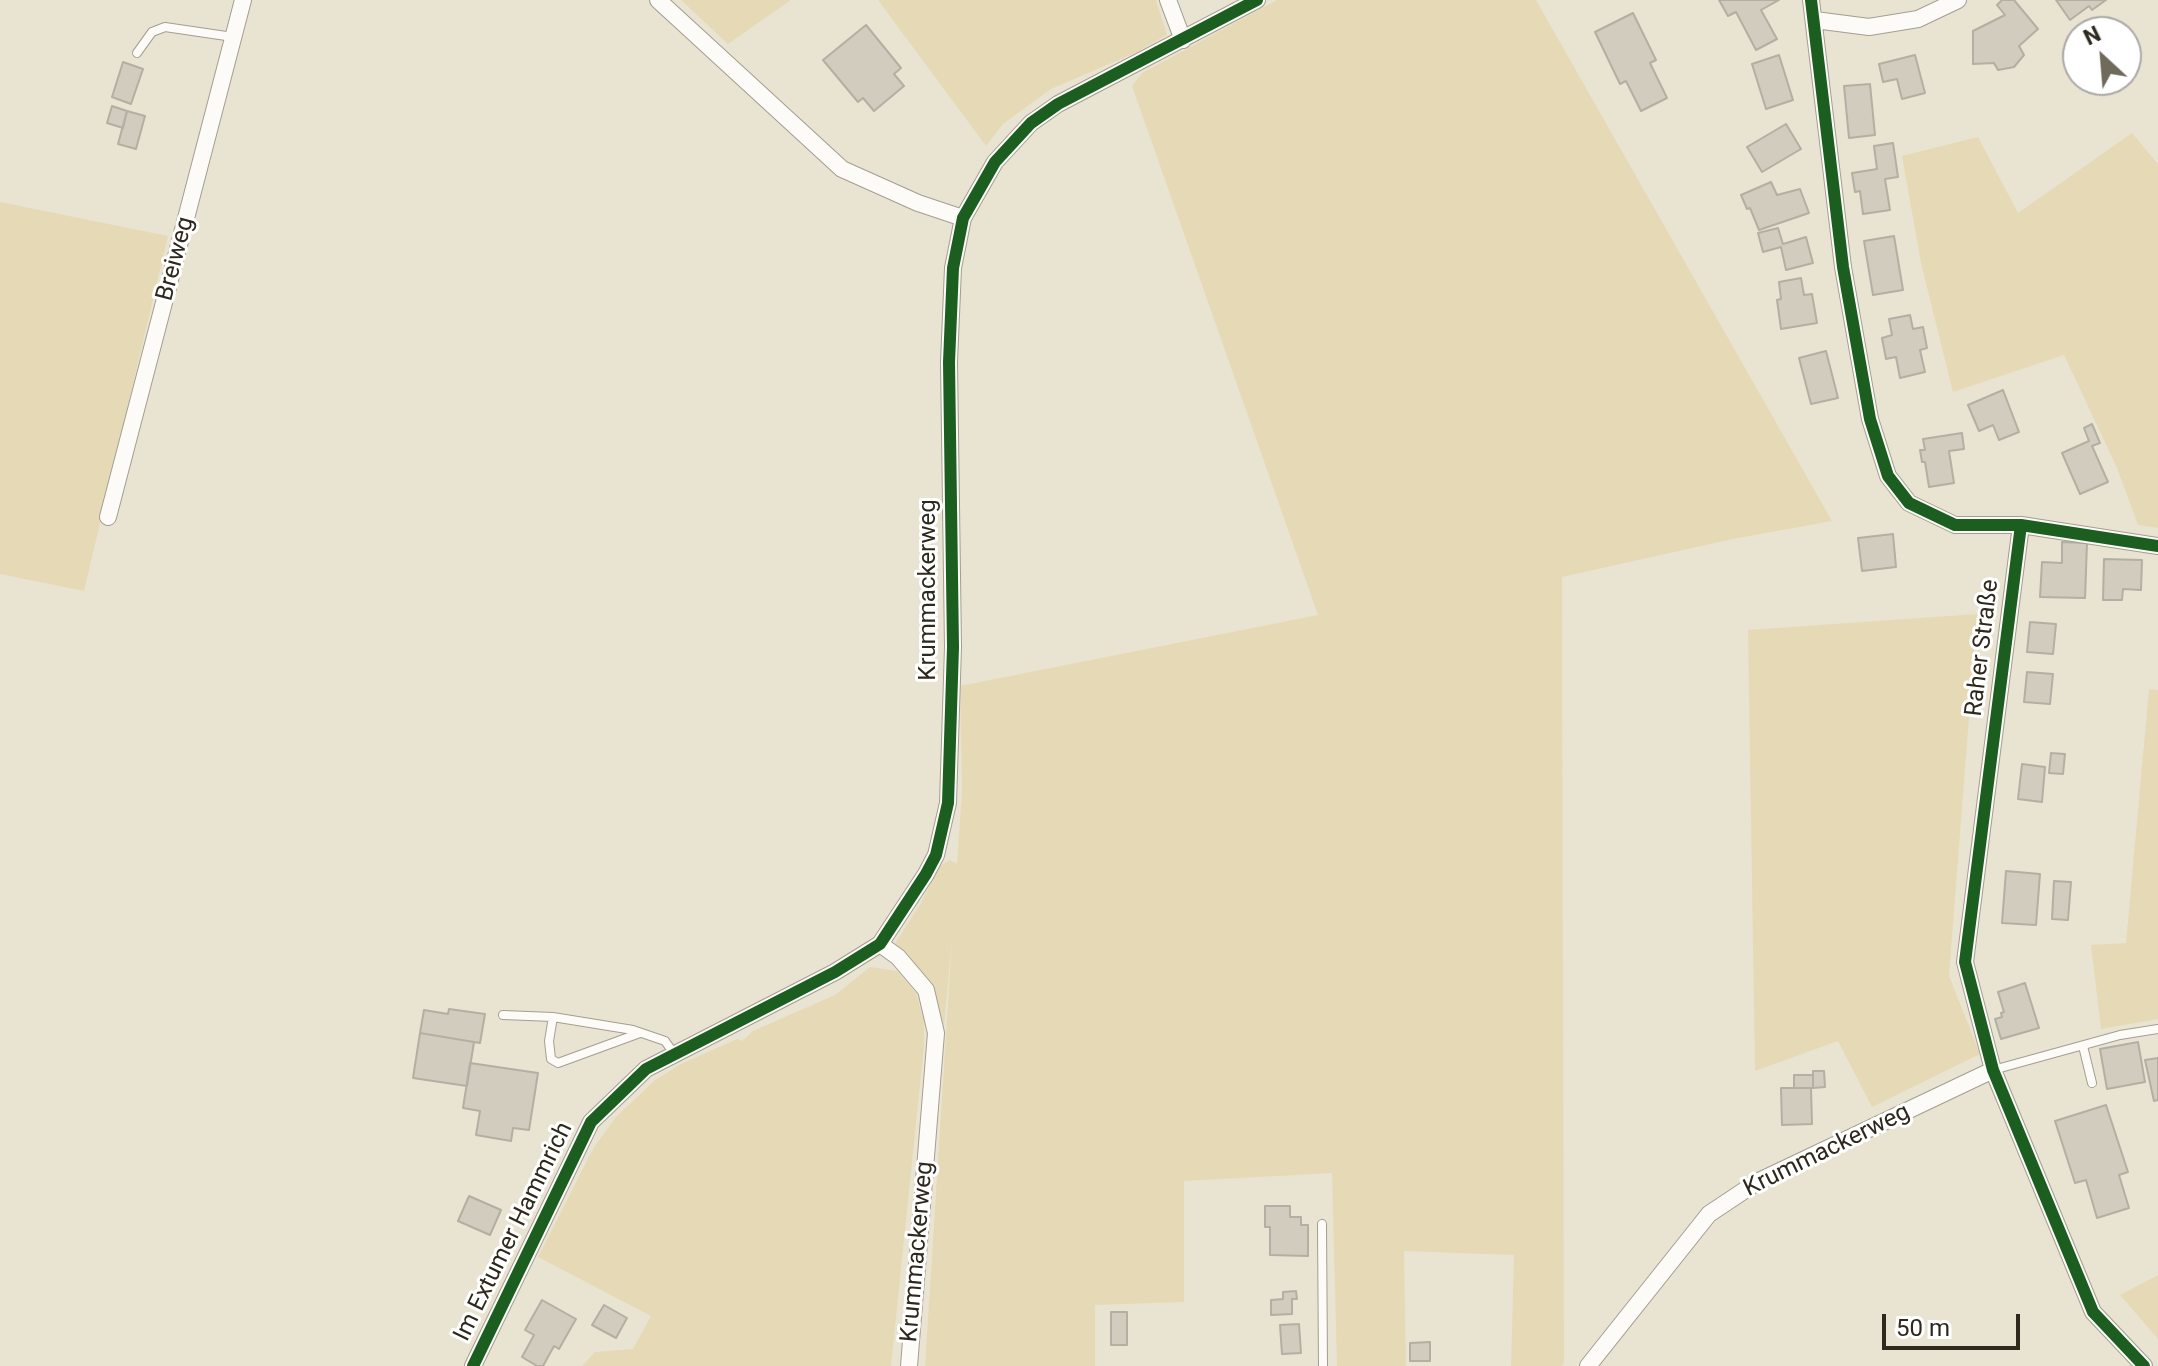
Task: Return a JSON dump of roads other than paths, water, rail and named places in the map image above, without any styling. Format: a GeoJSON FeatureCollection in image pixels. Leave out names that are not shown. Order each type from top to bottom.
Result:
{"type":"FeatureCollection","features":[{"type":"Feature","properties":{"kind":"street","name":"Breiweg"},"geometry":{"type":"LineString","coordinates":[[108,517],[243,0]]}},
{"type":"Feature","properties":{"kind":"street"},"geometry":{"type":"LineString","coordinates":[[658,0],[842,169],[918,203],[963,218]]}},
{"type":"Feature","properties":{"kind":"street"},"geometry":{"type":"LineString","coordinates":[[1168,0],[1183,40]]}},
{"type":"Feature","properties":{"kind":"street","name":"Krummackerweg"},"geometry":{"type":"LineString","coordinates":[[909,1366],[936,1033],[926,990],[898,957],[880,944],[936,855],[948,803],[953,647],[949,362],[953,268],[963,218],[995,162],[1031,123],[1058,104],[1257,0]]}},
{"type":"Feature","properties":{"kind":"street"},"geometry":{"type":"LineString","coordinates":[[1811,0],[1843,267],[1870,419],[1888,476],[1909,503],[1955,525],[2021,525],[2158,546]]}},
{"type":"Feature","properties":{"kind":"street"},"geometry":{"type":"LineString","coordinates":[[1815,20],[1869,27],[1918,19],[1958,0]]}},
{"type":"Feature","properties":{"kind":"street","name":"Raher Straße"},"geometry":{"type":"LineString","coordinates":[[2021,525],[1965,962],[1993,1070],[2093,1312],[2144,1366]]}},
{"type":"Feature","properties":{"kind":"street","name":"Im Extumer Hammrich"},"geometry":{"type":"LineString","coordinates":[[473,1366],[591,1122],[646,1069],[835,972],[880,944]]}},
{"type":"Feature","properties":{"kind":"street","name":"Krummackerweg"},"geometry":{"type":"LineString","coordinates":[[1588,1366],[1709,1214],[1757,1182],[1993,1070]]}},
{"type":"Feature","properties":{"kind":"lane"},"geometry":{"type":"LineString","coordinates":[[137,53],[152,32],[165,27],[233,37]]}},
{"type":"Feature","properties":{"kind":"lane"},"geometry":{"type":"LineString","coordinates":[[503,1015],[553,1017],[640,1033],[665,1041],[675,1055]]}},
{"type":"Feature","properties":{"kind":"lane"},"geometry":{"type":"LineString","coordinates":[[553,1017],[550,1050],[551,1059],[558,1063],[640,1033]]}},
{"type":"Feature","properties":{"kind":"lane"},"geometry":{"type":"LineString","coordinates":[[1993,1070],[2120,1035],[2158,1029]]}},
{"type":"Feature","properties":{"kind":"lane"},"geometry":{"type":"LineString","coordinates":[[2083,1046],[2092,1083]]}},
{"type":"Feature","properties":{"kind":"lane"},"geometry":{"type":"LineString","coordinates":[[1322,1224],[1323,1366]]}}]}
